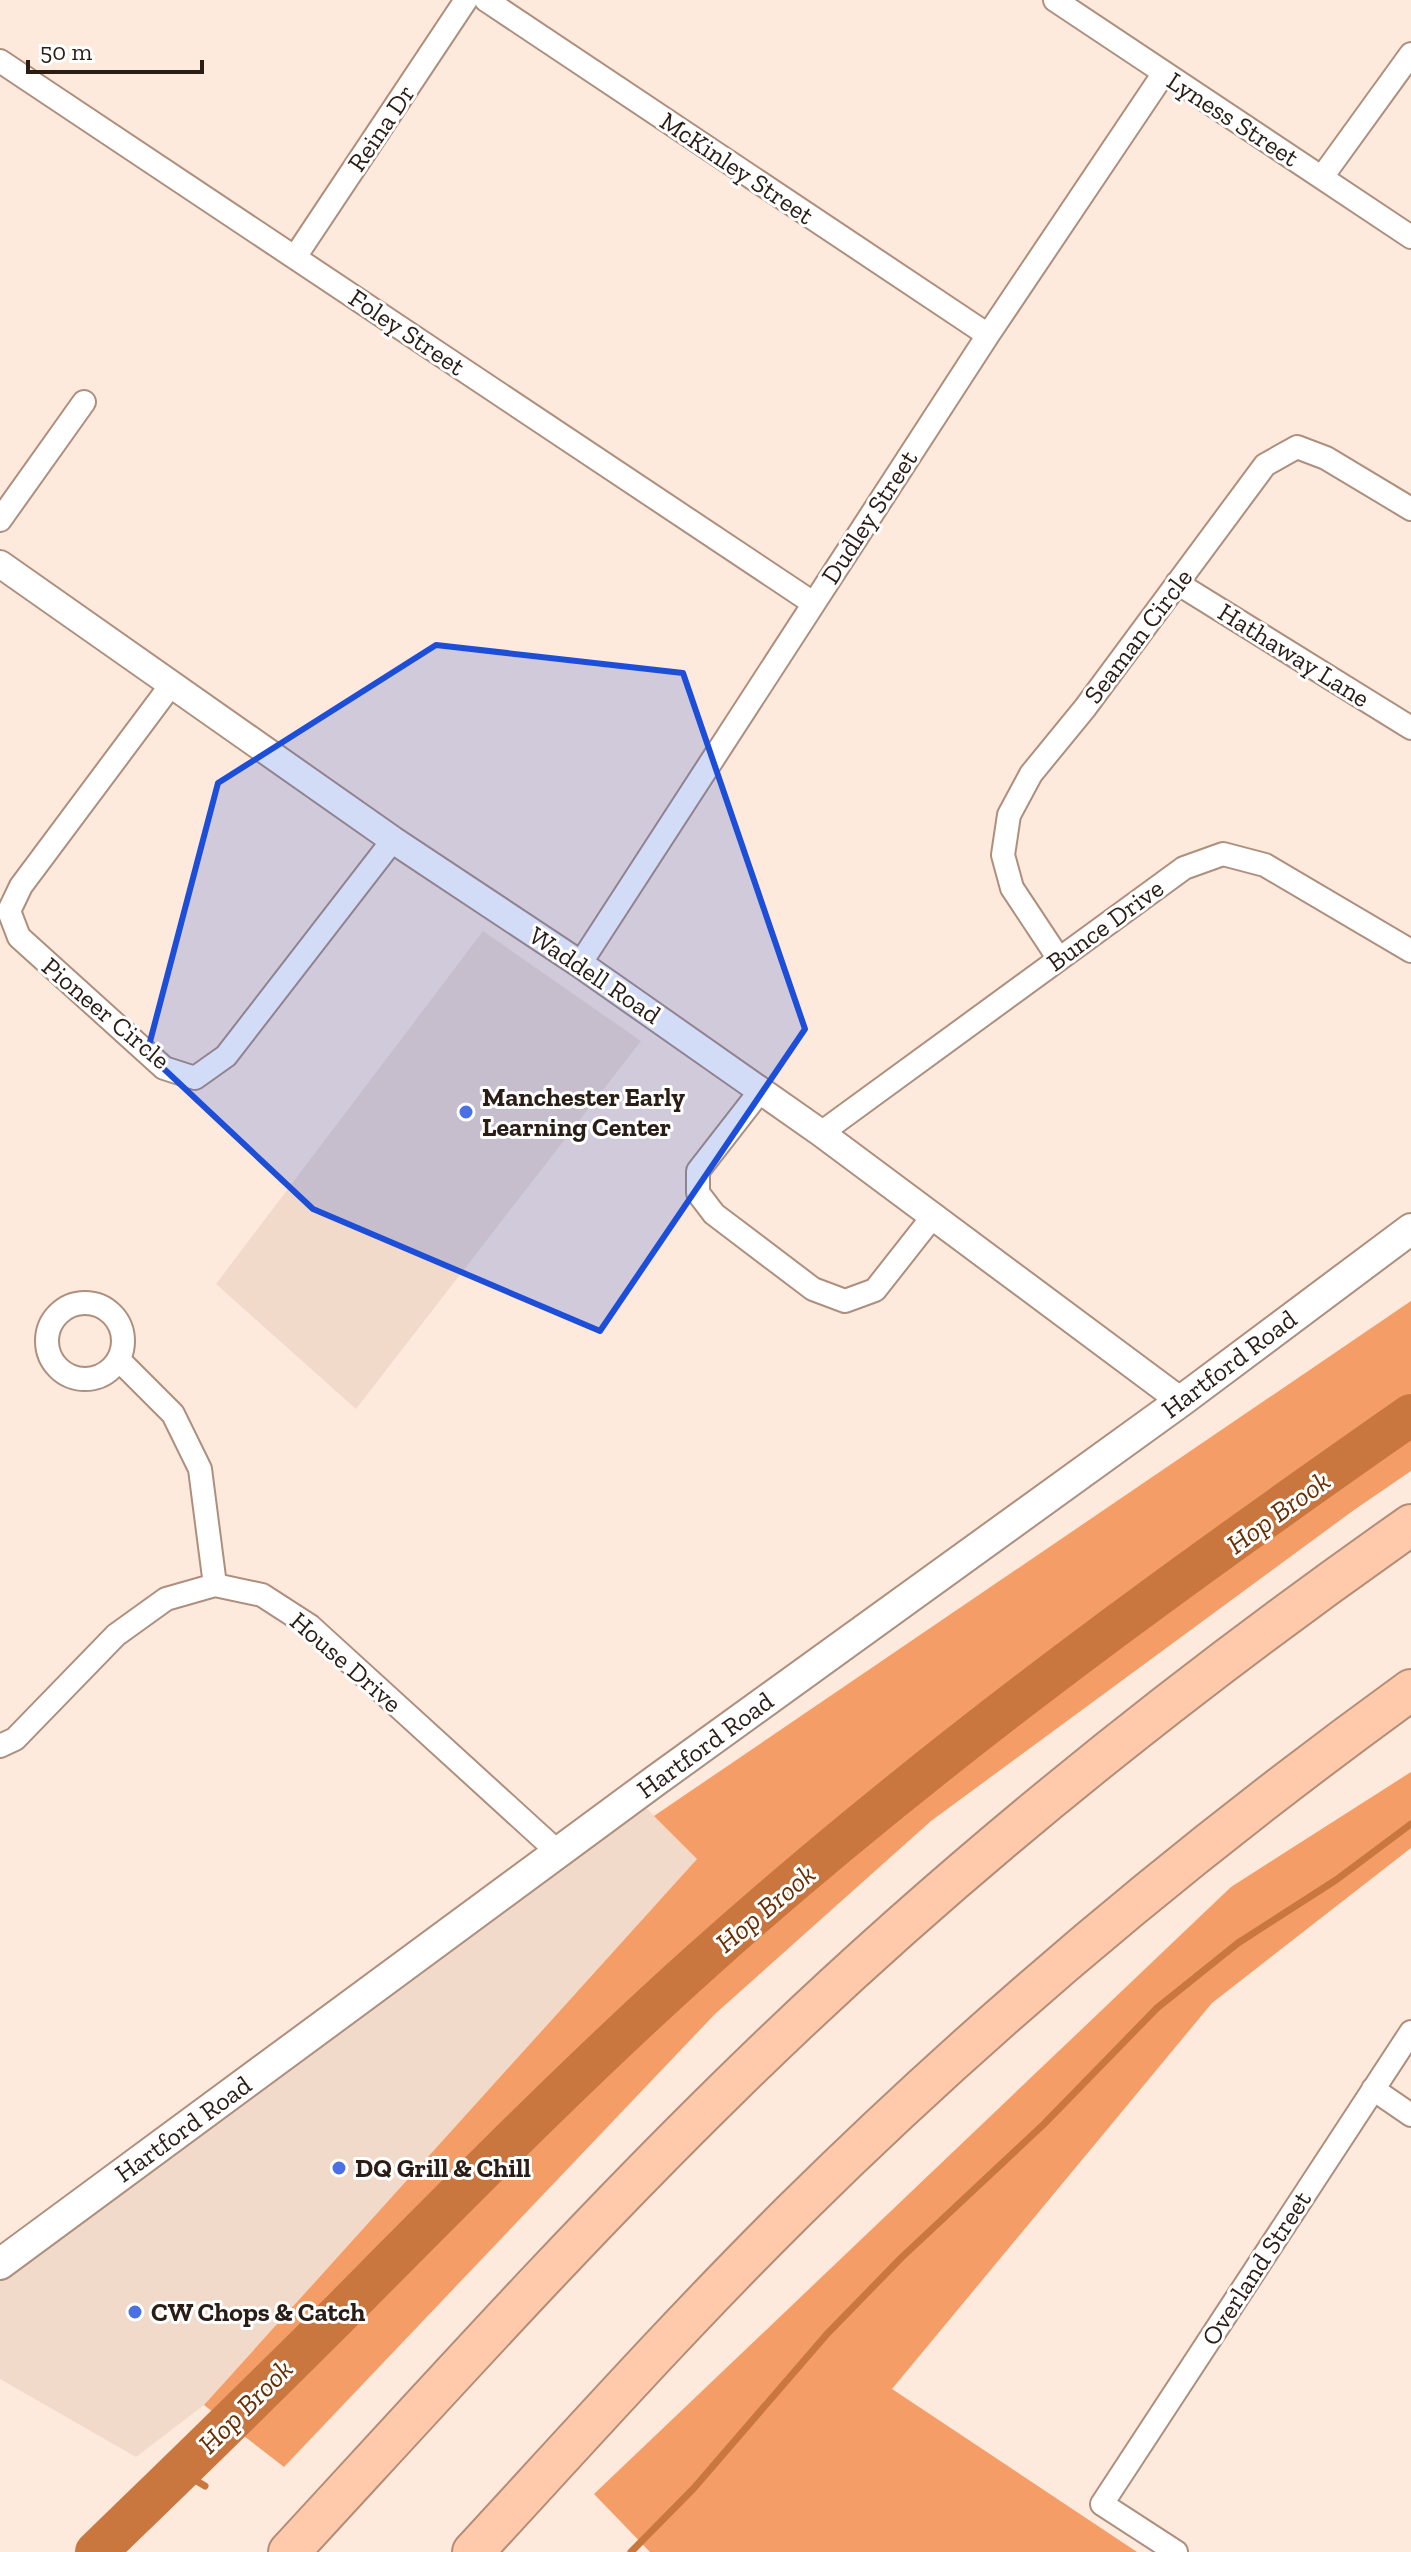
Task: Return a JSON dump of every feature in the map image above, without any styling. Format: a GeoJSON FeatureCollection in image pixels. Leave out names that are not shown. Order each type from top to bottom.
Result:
{"type":"FeatureCollection","features":[{"type":"Feature","properties":{"kind":"highway"},"geometry":{"type":"LineString","coordinates":[[289,2552],[617,2199],[842,1980],[947,1886],[1098,1761],[1282,1618],[1411,1525]]}},
{"type":"Feature","properties":{"kind":"highway"},"geometry":{"type":"LineString","coordinates":[[473,2552],[723,2283],[871,2136],[1094,1937],[1284,1785],[1411,1690]]}},
{"type":"Feature","properties":{"kind":"highway"},"geometry":{"type":"LineString","coordinates":[[1284,1785],[1411,1722]]}},
{"type":"Feature","properties":{"kind":"main road","name":"Hartford Road"},"geometry":{"type":"LineString","coordinates":[[0,2264],[1181,1401],[1411,1229]]}},
{"type":"Feature","properties":{"kind":"street","name":"Reina Dr"},"geometry":{"type":"LineString","coordinates":[[295,257],[466,0]]}},
{"type":"Feature","properties":{"kind":"street","name":"McKinley Street"},"geometry":{"type":"LineString","coordinates":[[486,0],[988,335]]}},
{"type":"Feature","properties":{"kind":"street","name":"Lyness Street"},"geometry":{"type":"LineString","coordinates":[[1055,0],[1411,237]]}},
{"type":"Feature","properties":{"kind":"street"},"geometry":{"type":"LineString","coordinates":[[1322,177],[1411,54]]}},
{"type":"Feature","properties":{"kind":"street","name":"Foley Street"},"geometry":{"type":"LineString","coordinates":[[0,61],[813,603]]}},
{"type":"Feature","properties":{"kind":"street","name":"Dudley Street"},"geometry":{"type":"LineString","coordinates":[[580,964],[988,335],[1164,73]]}},
{"type":"Feature","properties":{"kind":"street"},"geometry":{"type":"LineString","coordinates":[[0,520],[84,402]]}},
{"type":"Feature","properties":{"kind":"street","name":"Seaman Circle"},"geometry":{"type":"LineString","coordinates":[[1059,959],[1012,888],[1003,855],[1009,815],[1031,774],[1085,708],[1265,465],[1297,447],[1326,458],[1411,509]]}},
{"type":"Feature","properties":{"kind":"street","name":"Waddell Road"},"geometry":{"type":"LineString","coordinates":[[0,564],[393,840],[580,964],[761,1090],[934,1215],[1181,1401]]}},
{"type":"Feature","properties":{"kind":"street","name":"Hathaway Lane"},"geometry":{"type":"LineString","coordinates":[[1177,583],[1411,728]]}},
{"type":"Feature","properties":{"kind":"street","name":"Pioneer Circle"},"geometry":{"type":"LineString","coordinates":[[171,685],[21,886],[9,911],[19,937],[164,1068],[195,1078],[226,1056],[393,840]]}},
{"type":"Feature","properties":{"kind":"street","name":"Bunce Drive"},"geometry":{"type":"LineString","coordinates":[[821,1133],[1184,868],[1223,854],[1265,865],[1411,951]]}},
{"type":"Feature","properties":{"kind":"street"},"geometry":{"type":"LineString","coordinates":[[761,1090],[698,1171],[698,1193],[714,1214],[813,1289],[845,1301],[875,1290],[934,1215]]}},
{"type":"Feature","properties":{"kind":"street"},"geometry":{"type":"LineString","coordinates":[[119,1360],[173,1414],[200,1469],[215,1585]]}},
{"type":"Feature","properties":{"kind":"street","name":"House Drive"},"geometry":{"type":"LineString","coordinates":[[0,1746],[15,1739],[116,1635],[166,1599],[215,1585],[262,1595],[310,1626],[559,1853]]}},
{"type":"Feature","properties":{"kind":"street","name":"Overland Street"},"geometry":{"type":"LineString","coordinates":[[1176,2552],[1102,2504],[1411,2032]]}},
{"type":"Feature","properties":{"kind":"street"},"geometry":{"type":"LineString","coordinates":[[1373,2089],[1411,2115]]}},
{"type":"Feature","properties":{"kind":"highlighted area"},"geometry":{"type":"Polygon","coordinates":[[[436,645],[683,673],[805,1029],[600,1331],[313,1209],[147,1053],[218,783],[436,645]]]}},
{"type":"Feature","properties":{"kind":"shaded area","name":"Manchester Early Learning Center"},"geometry":{"type":"Polygon","coordinates":[[[483,931],[641,1041],[356,1409],[216,1284],[483,931]]]}},
{"type":"Feature","properties":{"kind":"shaded area"},"geometry":{"type":"Polygon","coordinates":[[[1411,1301],[1411,1471],[931,1821],[715,2014],[284,2467],[204,2405],[697,1859],[654,1816],[1411,1301]]]}},
{"type":"Feature","properties":{"kind":"shaded area"},"geometry":{"type":"Polygon","coordinates":[[[1411,1772],[1411,1848],[1212,2003],[892,2389],[1137,2552],[650,2552],[594,2494],[1231,1887],[1411,1772]]]}},
{"type":"Feature","properties":{"kind":"shaded area"},"geometry":{"type":"Polygon","coordinates":[[[644,1806],[698,1858],[204,2405],[136,2457],[0,2379],[0,2280],[644,1806]]]}},
{"type":"Feature","properties":{"kind":"waterway","name":"Hop Brook"},"geometry":{"type":"LineString","coordinates":[[96,2552],[567,2087],[704,1959],[788,1886],[873,1814],[1049,1676],[1411,1415]]}},
{"type":"Feature","properties":{"kind":"waterway"},"geometry":{"type":"LineString","coordinates":[[631,2552],[694,2488],[827,2334],[901,2258],[1044,2124],[1157,2008],[1238,1943],[1336,1880],[1411,1824]]}},
{"type":"Feature","properties":{"kind":"waterway"},"geometry":{"type":"LineString","coordinates":[[180,2471],[205,2486]]}},
{"type":"Feature","properties":{"kind":"place","name":"Manchester Early Learning Center"},"geometry":{"type":"Point","coordinates":[466,1112]}},
{"type":"Feature","properties":{"kind":"place","name":"DQ Grill & Chill"},"geometry":{"type":"Point","coordinates":[339,2168]}},
{"type":"Feature","properties":{"kind":"place","name":"CW Chops & Catch"},"geometry":{"type":"Point","coordinates":[135,2312]}}]}
